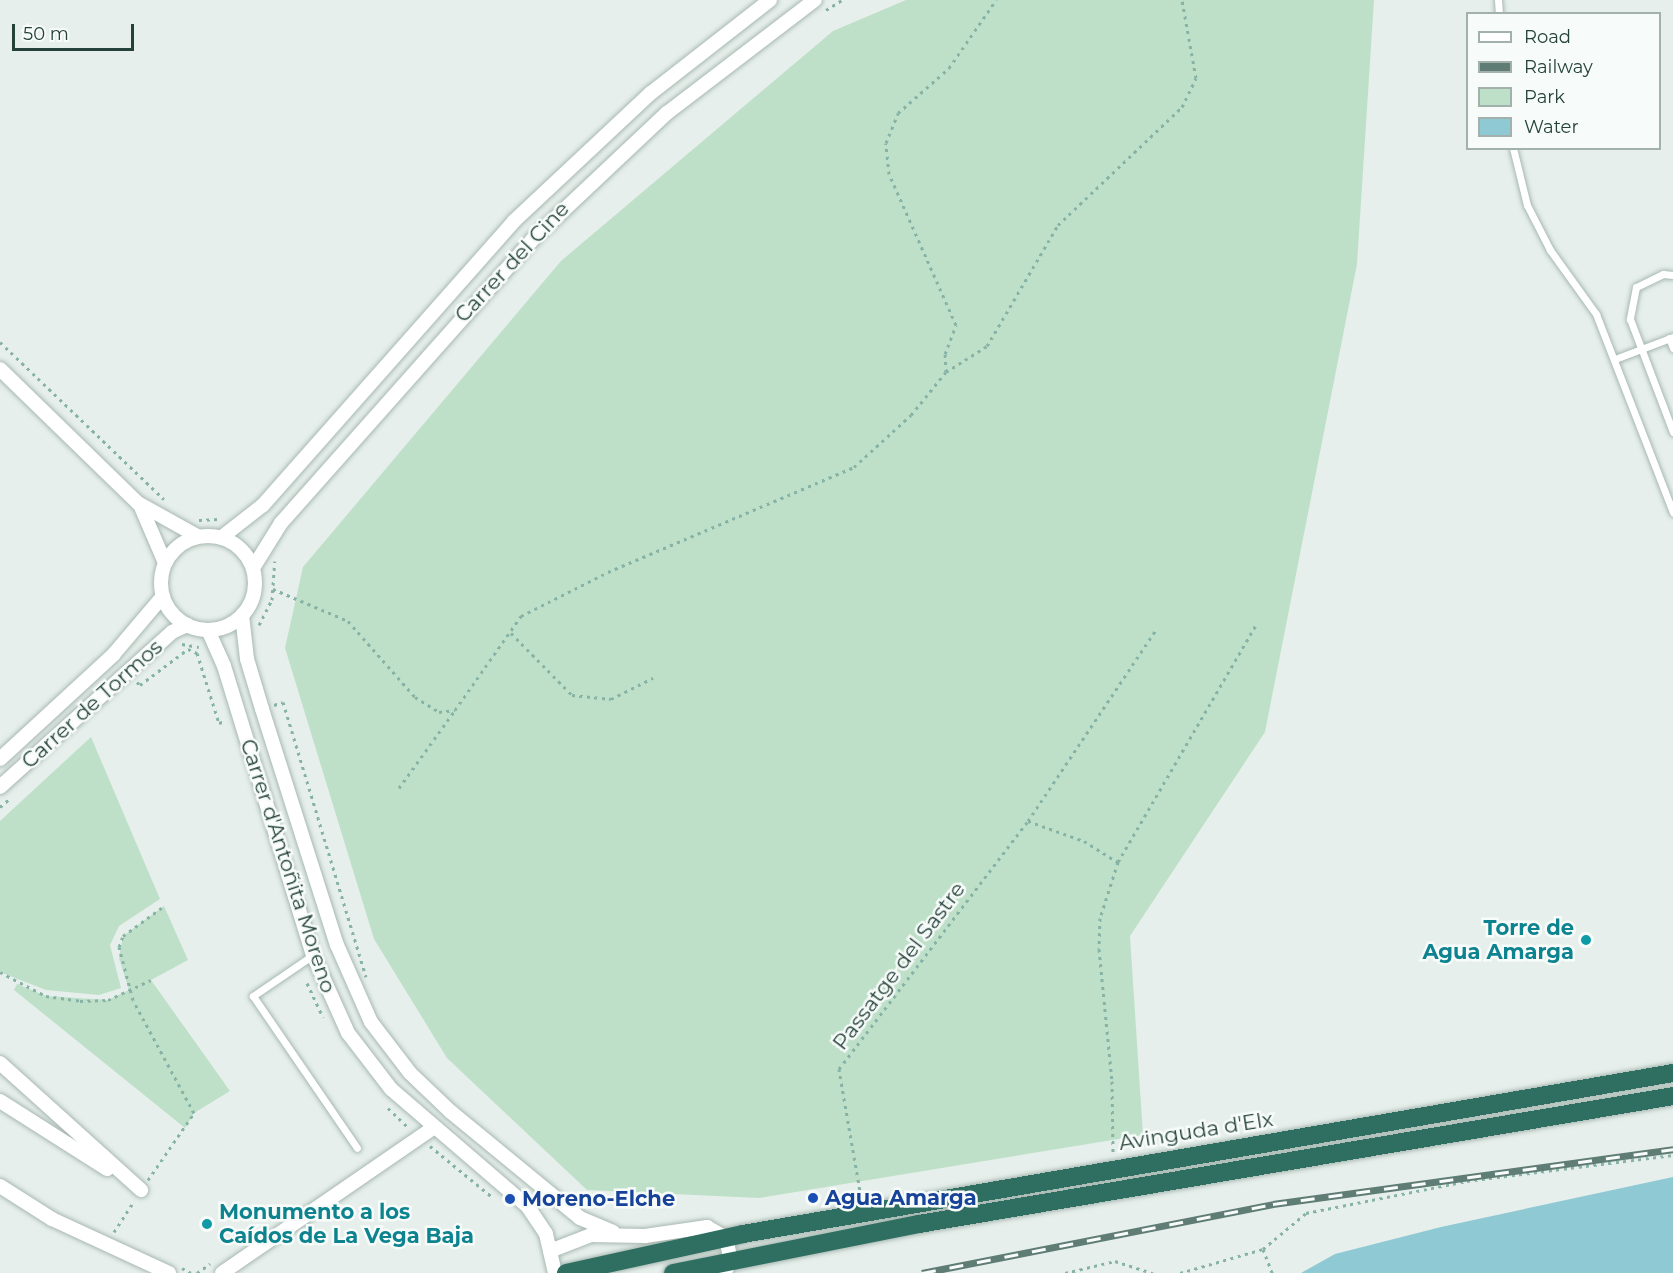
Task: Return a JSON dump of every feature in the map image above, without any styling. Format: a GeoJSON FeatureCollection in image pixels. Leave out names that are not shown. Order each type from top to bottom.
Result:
{"type":"FeatureCollection","features":[{"type":"Feature","properties":{"kind":"highway","name":"Avinguda d'Elx"},"geometry":{"type":"LineString","coordinates":[[566,1273],[726,1238],[1113,1168],[1673,1073]]}},
{"type":"Feature","properties":{"kind":"highway","name":"Avinguda d'Elx"},"geometry":{"type":"LineString","coordinates":[[673,1273],[727,1267],[1673,1096]]}},
{"type":"Feature","properties":{"kind":"street","name":"Carrer del Cine"},"geometry":{"type":"LineString","coordinates":[[222,537],[263,505],[514,221],[651,93],[770,0]]}},
{"type":"Feature","properties":{"kind":"street","name":"Carrer del Cine"},"geometry":{"type":"LineString","coordinates":[[253,568],[281,523],[449,330],[599,172],[744,50],[815,0]]}},
{"type":"Feature","properties":{"kind":"street"},"geometry":{"type":"LineString","coordinates":[[0,369],[138,503],[197,536],[222,537],[236,544],[253,568],[254,593],[242,615],[208,630],[187,625],[163,596],[165,563],[172,551],[197,536]]}},
{"type":"Feature","properties":{"kind":"street"},"geometry":{"type":"LineString","coordinates":[[138,503],[165,563]]}},
{"type":"Feature","properties":{"kind":"street","name":"Carrer de Tormos"},"geometry":{"type":"LineString","coordinates":[[0,759],[112,655],[163,596]]}},
{"type":"Feature","properties":{"kind":"street","name":"Carrer d'Antoñita Moreno"},"geometry":{"type":"LineString","coordinates":[[242,615],[247,659],[260,703],[347,974],[371,1022],[410,1073],[451,1112],[580,1218],[613,1232]]}},
{"type":"Feature","properties":{"kind":"street","name":"Carrer de Tormos"},"geometry":{"type":"LineString","coordinates":[[0,787],[172,632],[187,625]]}},
{"type":"Feature","properties":{"kind":"street","name":"Carrer d'Antoñita Moreno"},"geometry":{"type":"LineString","coordinates":[[208,630],[238,710],[313,955],[354,1041],[391,1089],[433,1128],[528,1206],[550,1251],[555,1273]]}},
{"type":"Feature","properties":{"kind":"street"},"geometry":{"type":"LineString","coordinates":[[0,1063],[141,1190]]}},
{"type":"Feature","properties":{"kind":"street"},"geometry":{"type":"LineString","coordinates":[[0,1101],[141,1190]]}},
{"type":"Feature","properties":{"kind":"street"},"geometry":{"type":"LineString","coordinates":[[222,1273],[433,1128]]}},
{"type":"Feature","properties":{"kind":"street"},"geometry":{"type":"LineString","coordinates":[[0,1186],[52,1219],[169,1273]]}},
{"type":"Feature","properties":{"kind":"street"},"geometry":{"type":"LineString","coordinates":[[550,1251],[613,1232],[645,1236],[693,1226],[726,1238],[727,1267]]}},
{"type":"Feature","properties":{"kind":"lane"},"geometry":{"type":"LineString","coordinates":[[1513,150],[1527,205],[1550,250],[1596,314],[1673,513]]}},
{"type":"Feature","properties":{"kind":"lane"},"geometry":{"type":"LineString","coordinates":[[1673,275],[1655,277],[1636,287],[1630,319],[1673,432]]}},
{"type":"Feature","properties":{"kind":"lane"},"geometry":{"type":"LineString","coordinates":[[1615,359],[1671,338],[1673,348]]}},
{"type":"Feature","properties":{"kind":"lane"},"geometry":{"type":"LineString","coordinates":[[313,955],[253,996],[357,1148]]}},
{"type":"Feature","properties":{"kind":"path"},"geometry":{"type":"LineString","coordinates":[[815,17],[842,0]]}},
{"type":"Feature","properties":{"kind":"path"},"geometry":{"type":"LineString","coordinates":[[946,372],[945,354],[956,326],[890,174],[886,143],[898,113],[949,68],[996,0]]}},
{"type":"Feature","properties":{"kind":"path"},"geometry":{"type":"LineString","coordinates":[[399,788],[521,616],[608,572],[854,468],[911,416],[946,372],[987,346],[1058,225],[1182,107],[1196,78],[1182,0]]}},
{"type":"Feature","properties":{"kind":"path"},"geometry":{"type":"LineString","coordinates":[[0,342],[168,503]]}},
{"type":"Feature","properties":{"kind":"path"},"geometry":{"type":"LineString","coordinates":[[193,519],[228,517]]}},
{"type":"Feature","properties":{"kind":"path"},"geometry":{"type":"LineString","coordinates":[[258,635],[273,589],[280,551]]}},
{"type":"Feature","properties":{"kind":"path"},"geometry":{"type":"LineString","coordinates":[[273,589],[348,621],[415,697],[439,712],[454,710]]}},
{"type":"Feature","properties":{"kind":"path"},"geometry":{"type":"LineString","coordinates":[[1113,1168],[1112,1081],[1099,949],[1100,918],[1118,862],[1257,623]]}},
{"type":"Feature","properties":{"kind":"path","name":"Passatge del Sastre"},"geometry":{"type":"LineString","coordinates":[[864,1213],[839,1070],[1028,821],[1155,631]]}},
{"type":"Feature","properties":{"kind":"path"},"geometry":{"type":"LineString","coordinates":[[511,633],[572,696],[611,699],[653,678]]}},
{"type":"Feature","properties":{"kind":"path"},"geometry":{"type":"LineString","coordinates":[[129,691],[181,644],[196,645],[204,652],[224,715],[238,710]]}},
{"type":"Feature","properties":{"kind":"path"},"geometry":{"type":"LineString","coordinates":[[260,703],[275,698],[362,978],[368,986]]}},
{"type":"Feature","properties":{"kind":"path"},"geometry":{"type":"LineString","coordinates":[[283,702],[369,975],[362,978]]}},
{"type":"Feature","properties":{"kind":"path"},"geometry":{"type":"LineString","coordinates":[[0,807],[17,791]]}},
{"type":"Feature","properties":{"kind":"path"},"geometry":{"type":"LineString","coordinates":[[1028,821],[1084,841],[1118,862]]}},
{"type":"Feature","properties":{"kind":"path"},"geometry":{"type":"LineString","coordinates":[[141,1190],[194,1113],[129,989],[119,958],[123,936],[164,906]]}},
{"type":"Feature","properties":{"kind":"path"},"geometry":{"type":"LineString","coordinates":[[0,972],[46,996],[80,1002],[108,1000],[151,980]]}},
{"type":"Feature","properties":{"kind":"path"},"geometry":{"type":"LineString","coordinates":[[1180,1273],[1263,1249],[1306,1213],[1467,1181],[1673,1155]]}},
{"type":"Feature","properties":{"kind":"path"},"geometry":{"type":"LineString","coordinates":[[115,1230],[131,1206]]}},
{"type":"Feature","properties":{"kind":"path"},"geometry":{"type":"LineString","coordinates":[[1263,1249],[1272,1273]]}},
{"type":"Feature","properties":{"kind":"path"},"geometry":{"type":"LineString","coordinates":[[1065,1273],[1115,1261],[1154,1273]]}},
{"type":"Feature","properties":{"kind":"green space"},"geometry":{"type":"Polygon","coordinates":[[[906,0],[1374,0],[1357,264],[1265,732],[1130,936],[1143,1135],[759,1198],[587,1190],[447,1058],[374,939],[285,648],[303,567],[561,261],[833,31],[906,0]]]}},
{"type":"Feature","properties":{"kind":"green space"},"geometry":{"type":"Polygon","coordinates":[[[91,737],[160,899],[119,926],[110,945],[121,988],[99,995],[46,990],[0,972],[0,821],[91,737]]]}},
{"type":"Feature","properties":{"kind":"green space"},"geometry":{"type":"Polygon","coordinates":[[[164,906],[188,960],[151,980],[230,1091],[194,1113],[185,1128],[14,990],[17,984],[46,996],[108,1000],[129,990],[119,958],[123,936],[164,906]]]}},
{"type":"Feature","properties":{"kind":"water"},"geometry":{"type":"Polygon","coordinates":[[[1673,1177],[1673,1273],[1301,1273],[1335,1254],[1441,1227],[1673,1177]]]}},
{"type":"Feature","properties":{"kind":"railway"},"geometry":{"type":"LineString","coordinates":[[922,1273],[1273,1204],[1673,1149]]}},
{"type":"Feature","properties":{"kind":"place","name":"Torre de Agua Amarga"},"geometry":{"type":"Point","coordinates":[1586,940]}},
{"type":"Feature","properties":{"kind":"place","name":"Agua Amarga"},"geometry":{"type":"Point","coordinates":[813,1198]}},
{"type":"Feature","properties":{"kind":"place","name":"Moreno-Elche"},"geometry":{"type":"Point","coordinates":[510,1199]}},
{"type":"Feature","properties":{"kind":"place","name":"Monumento a los Caídos de La Vega Baja"},"geometry":{"type":"Point","coordinates":[207,1224]}}]}
